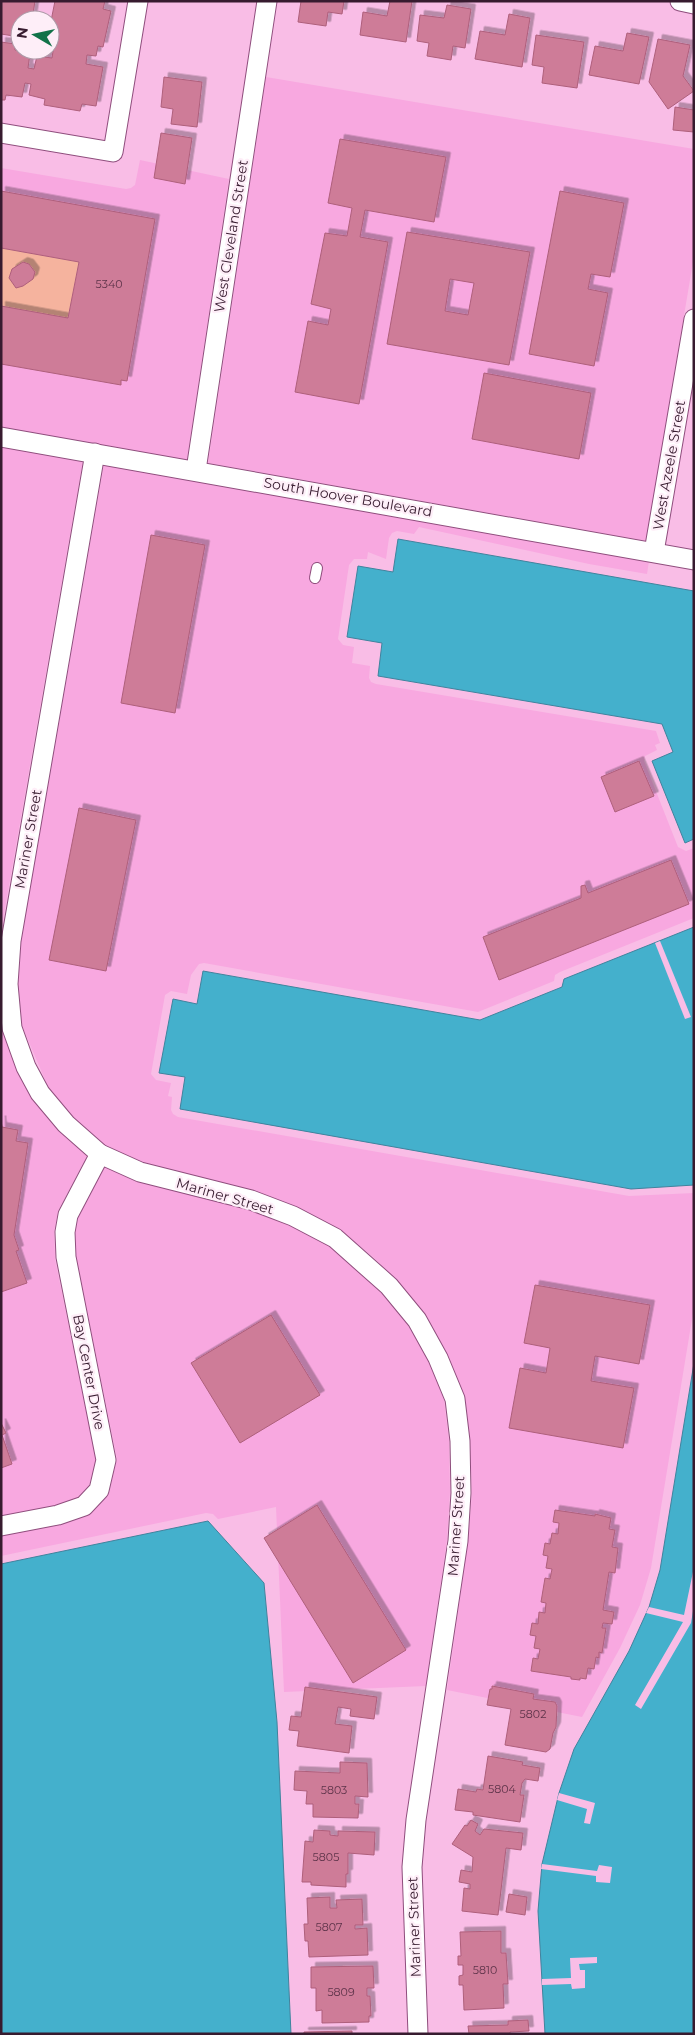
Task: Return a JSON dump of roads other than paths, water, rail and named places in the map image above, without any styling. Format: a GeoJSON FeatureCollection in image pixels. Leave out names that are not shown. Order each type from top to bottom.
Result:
{"type":"FeatureCollection","features":[{"type":"Feature","properties":{"kind":"street"},"geometry":{"type":"LineString","coordinates":[[1,133],[113,152],[138,1]]}},
{"type":"Feature","properties":{"kind":"street","name":"West Cleveland Street"},"geometry":{"type":"LineString","coordinates":[[196,470],[267,1]]}},
{"type":"Feature","properties":{"kind":"street"},"geometry":{"type":"LineString","coordinates":[[680,1],[694,4]]}},
{"type":"Feature","properties":{"kind":"street","name":"West Azeele Street"},"geometry":{"type":"LineString","coordinates":[[654,552],[694,319]]}},
{"type":"Feature","properties":{"kind":"street","name":"South Hoover Boulevard"},"geometry":{"type":"LineString","coordinates":[[1,437],[196,470],[694,560]]}},
{"type":"Feature","properties":{"kind":"street","name":"Mariner Street"},"geometry":{"type":"LineString","coordinates":[[95,453],[12,932],[8,984],[12,1028],[26,1067],[40,1093],[66,1124],[100,1154],[140,1172],[251,1200],[293,1216],[335,1238],[389,1286],[417,1320],[438,1358],[455,1399],[460,1441],[461,1484],[458,1540],[416,1820],[412,1867],[418,2034]]}},
{"type":"Feature","properties":{"kind":"street","name":"Bay Center Drive"},"geometry":{"type":"LineString","coordinates":[[1,1526],[58,1515],[84,1506],[99,1490],[106,1460],[66,1257],[65,1232],[68,1215],[100,1154]]}},
{"type":"Feature","properties":{"kind":"water"},"geometry":{"type":"Polygon","coordinates":[[[398,539],[694,591],[694,839],[685,843],[652,761],[673,752],[662,724],[378,676],[382,643],[347,637],[358,566],[393,572],[398,539]]]}},
{"type":"Feature","properties":{"kind":"water"},"geometry":{"type":"Polygon","coordinates":[[[694,927],[694,1185],[631,1189],[180,1109],[185,1077],[159,1073],[173,999],[197,1004],[203,971],[480,1020],[562,987],[564,979],[694,927]]]}},
{"type":"Feature","properties":{"kind":"water"},"geometry":{"type":"Polygon","coordinates":[[[694,1363],[694,2034],[545,2034],[538,1911],[542,1864],[559,1793],[574,1749],[629,1651],[649,1607],[660,1570],[694,1363]]]}},
{"type":"Feature","properties":{"kind":"water"},"geometry":{"type":"Polygon","coordinates":[[[208,1521],[264,1583],[277,1722],[291,2034],[1,2034],[1,1564],[208,1521]]]}}]}
